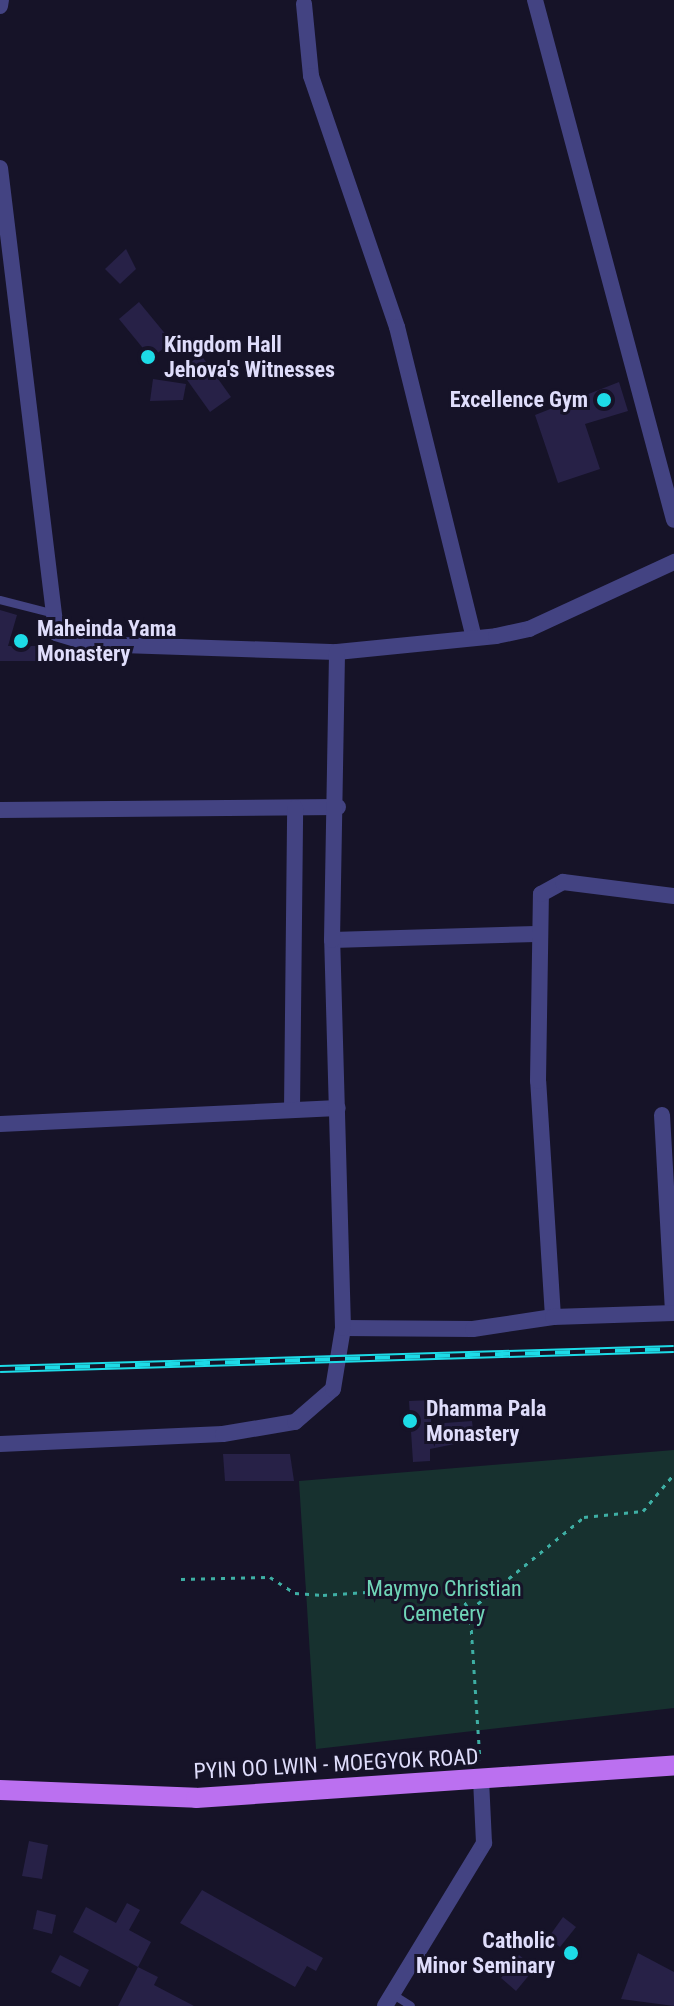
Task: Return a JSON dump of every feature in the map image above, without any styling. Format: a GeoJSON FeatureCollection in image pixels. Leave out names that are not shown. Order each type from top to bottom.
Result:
{"type":"FeatureCollection","features":[{"type":"Feature","properties":{"kind":"main road","name":"PYIN OO LWIN - MOEGYOK ROAD"},"geometry":{"type":"LineString","coordinates":[[0,1790],[196,1798],[674,1765]]}},
{"type":"Feature","properties":{"kind":"street"},"geometry":{"type":"LineString","coordinates":[[535,0],[674,520]]}},
{"type":"Feature","properties":{"kind":"street"},"geometry":{"type":"LineString","coordinates":[[304,4],[311,76],[397,327],[474,638]]}},
{"type":"Feature","properties":{"kind":"street"},"geometry":{"type":"LineString","coordinates":[[0,168],[51,613],[56,633],[92,644],[337,652],[474,638],[529,629],[674,562]]}},
{"type":"Feature","properties":{"kind":"street"},"geometry":{"type":"LineString","coordinates":[[0,1444],[223,1434],[295,1422],[333,1389],[343,1328],[332,940],[338,807],[337,652]]}},
{"type":"Feature","properties":{"kind":"street"},"geometry":{"type":"LineString","coordinates":[[0,810],[338,807]]}},
{"type":"Feature","properties":{"kind":"street"},"geometry":{"type":"LineString","coordinates":[[292,1110],[295,808]]}},
{"type":"Feature","properties":{"kind":"street"},"geometry":{"type":"LineString","coordinates":[[553,1317],[536,934],[541,894],[551,884],[674,896]]}},
{"type":"Feature","properties":{"kind":"street"},"geometry":{"type":"LineString","coordinates":[[332,940],[536,934]]}},
{"type":"Feature","properties":{"kind":"street"},"geometry":{"type":"LineString","coordinates":[[0,1124],[338,1108]]}},
{"type":"Feature","properties":{"kind":"street"},"geometry":{"type":"LineString","coordinates":[[343,1328],[473,1329],[553,1317],[674,1313],[662,1115]]}},
{"type":"Feature","properties":{"kind":"street"},"geometry":{"type":"LineString","coordinates":[[389,2000],[484,1843],[481,1779]]}},
{"type":"Feature","properties":{"kind":"lane"},"geometry":{"type":"LineString","coordinates":[[0,600],[51,613]]}},
{"type":"Feature","properties":{"kind":"lane"},"geometry":{"type":"LineString","coordinates":[[389,2000],[411,2006]]}},
{"type":"Feature","properties":{"kind":"path"},"geometry":{"type":"LineString","coordinates":[[470,1610],[584,1517],[643,1511],[674,1474]]}},
{"type":"Feature","properties":{"kind":"path"},"geometry":{"type":"LineString","coordinates":[[181,1579],[270,1577],[295,1593],[323,1595],[453,1586],[470,1610],[481,1779]]}},
{"type":"Feature","properties":{"kind":"green space","name":"Maymyo Christian Cemetery"},"geometry":{"type":"Polygon","coordinates":[[[674,1450],[674,1708],[316,1749],[299,1481],[674,1450]]]}},
{"type":"Feature","properties":{"kind":"building"},"geometry":{"type":"Polygon","coordinates":[[[126,249],[136,269],[120,284],[105,269],[126,249]]]}},
{"type":"Feature","properties":{"kind":"building"},"geometry":{"type":"Polygon","coordinates":[[[139,302],[172,342],[151,358],[119,319],[139,302]]]}},
{"type":"Feature","properties":{"kind":"building"},"geometry":{"type":"Polygon","coordinates":[[[201,355],[231,397],[210,412],[180,370],[201,355]]]}},
{"type":"Feature","properties":{"kind":"building"},"geometry":{"type":"Polygon","coordinates":[[[153,379],[186,384],[183,400],[150,401],[153,379]]]}},
{"type":"Feature","properties":{"kind":"building"},"geometry":{"type":"Polygon","coordinates":[[[619,382],[628,411],[585,424],[600,469],[558,483],[535,415],[619,382]]]}},
{"type":"Feature","properties":{"kind":"building"},"geometry":{"type":"Polygon","coordinates":[[[0,610],[17,615],[8,646],[38,646],[38,661],[0,661],[0,610]]]}},
{"type":"Feature","properties":{"kind":"building"},"geometry":{"type":"Polygon","coordinates":[[[431,1400],[431,1424],[472,1421],[474,1440],[430,1449],[430,1461],[413,1462],[409,1401],[431,1400]]]}},
{"type":"Feature","properties":{"kind":"building"},"geometry":{"type":"Polygon","coordinates":[[[223,1454],[290,1454],[294,1481],[225,1481],[223,1454]]]}},
{"type":"Feature","properties":{"kind":"building"},"geometry":{"type":"Polygon","coordinates":[[[29,1841],[48,1845],[42,1879],[22,1876],[29,1841]]]}},
{"type":"Feature","properties":{"kind":"building"},"geometry":{"type":"Polygon","coordinates":[[[202,1890],[323,1958],[316,1971],[307,1966],[295,1987],[180,1923],[202,1890]]]}},
{"type":"Feature","properties":{"kind":"building"},"geometry":{"type":"Polygon","coordinates":[[[127,1903],[140,1910],[129,1930],[151,1942],[138,1967],[73,1932],[86,1907],[116,1923],[127,1903]]]}},
{"type":"Feature","properties":{"kind":"building"},"geometry":{"type":"Polygon","coordinates":[[[37,1910],[56,1915],[52,1934],[33,1929],[37,1910]]]}},
{"type":"Feature","properties":{"kind":"building"},"geometry":{"type":"Polygon","coordinates":[[[563,1917],[576,1927],[560,1947],[548,1938],[563,1917]]]}},
{"type":"Feature","properties":{"kind":"building"},"geometry":{"type":"Polygon","coordinates":[[[638,1953],[674,1972],[674,2006],[621,1999],[638,1953]]]}},
{"type":"Feature","properties":{"kind":"building"},"geometry":{"type":"Polygon","coordinates":[[[60,1955],[89,1970],[80,1987],[51,1972],[60,1955]]]}},
{"type":"Feature","properties":{"kind":"building"},"geometry":{"type":"Polygon","coordinates":[[[519,1955],[535,1968],[516,1991],[501,1978],[519,1955]]]}},
{"type":"Feature","properties":{"kind":"building"},"geometry":{"type":"Polygon","coordinates":[[[138,1967],[158,1977],[154,1985],[194,2006],[118,2006],[138,1967]]]}},
{"type":"Feature","properties":{"kind":"railway"},"geometry":{"type":"LineString","coordinates":[[0,1369],[674,1349]]}},
{"type":"Feature","properties":{"kind":"place","name":"Kingdom Hall Jehova's Witnesses"},"geometry":{"type":"Point","coordinates":[148,357]}},
{"type":"Feature","properties":{"kind":"place","name":"Excellence Gym"},"geometry":{"type":"Point","coordinates":[604,400]}},
{"type":"Feature","properties":{"kind":"place","name":"Maheinda Yama Monastery"},"geometry":{"type":"Point","coordinates":[21,641]}},
{"type":"Feature","properties":{"kind":"place","name":"Dhamma Pala Monastery"},"geometry":{"type":"Point","coordinates":[410,1421]}},
{"type":"Feature","properties":{"kind":"place","name":"Catholic Minor Seminary"},"geometry":{"type":"Point","coordinates":[571,1953]}}]}
